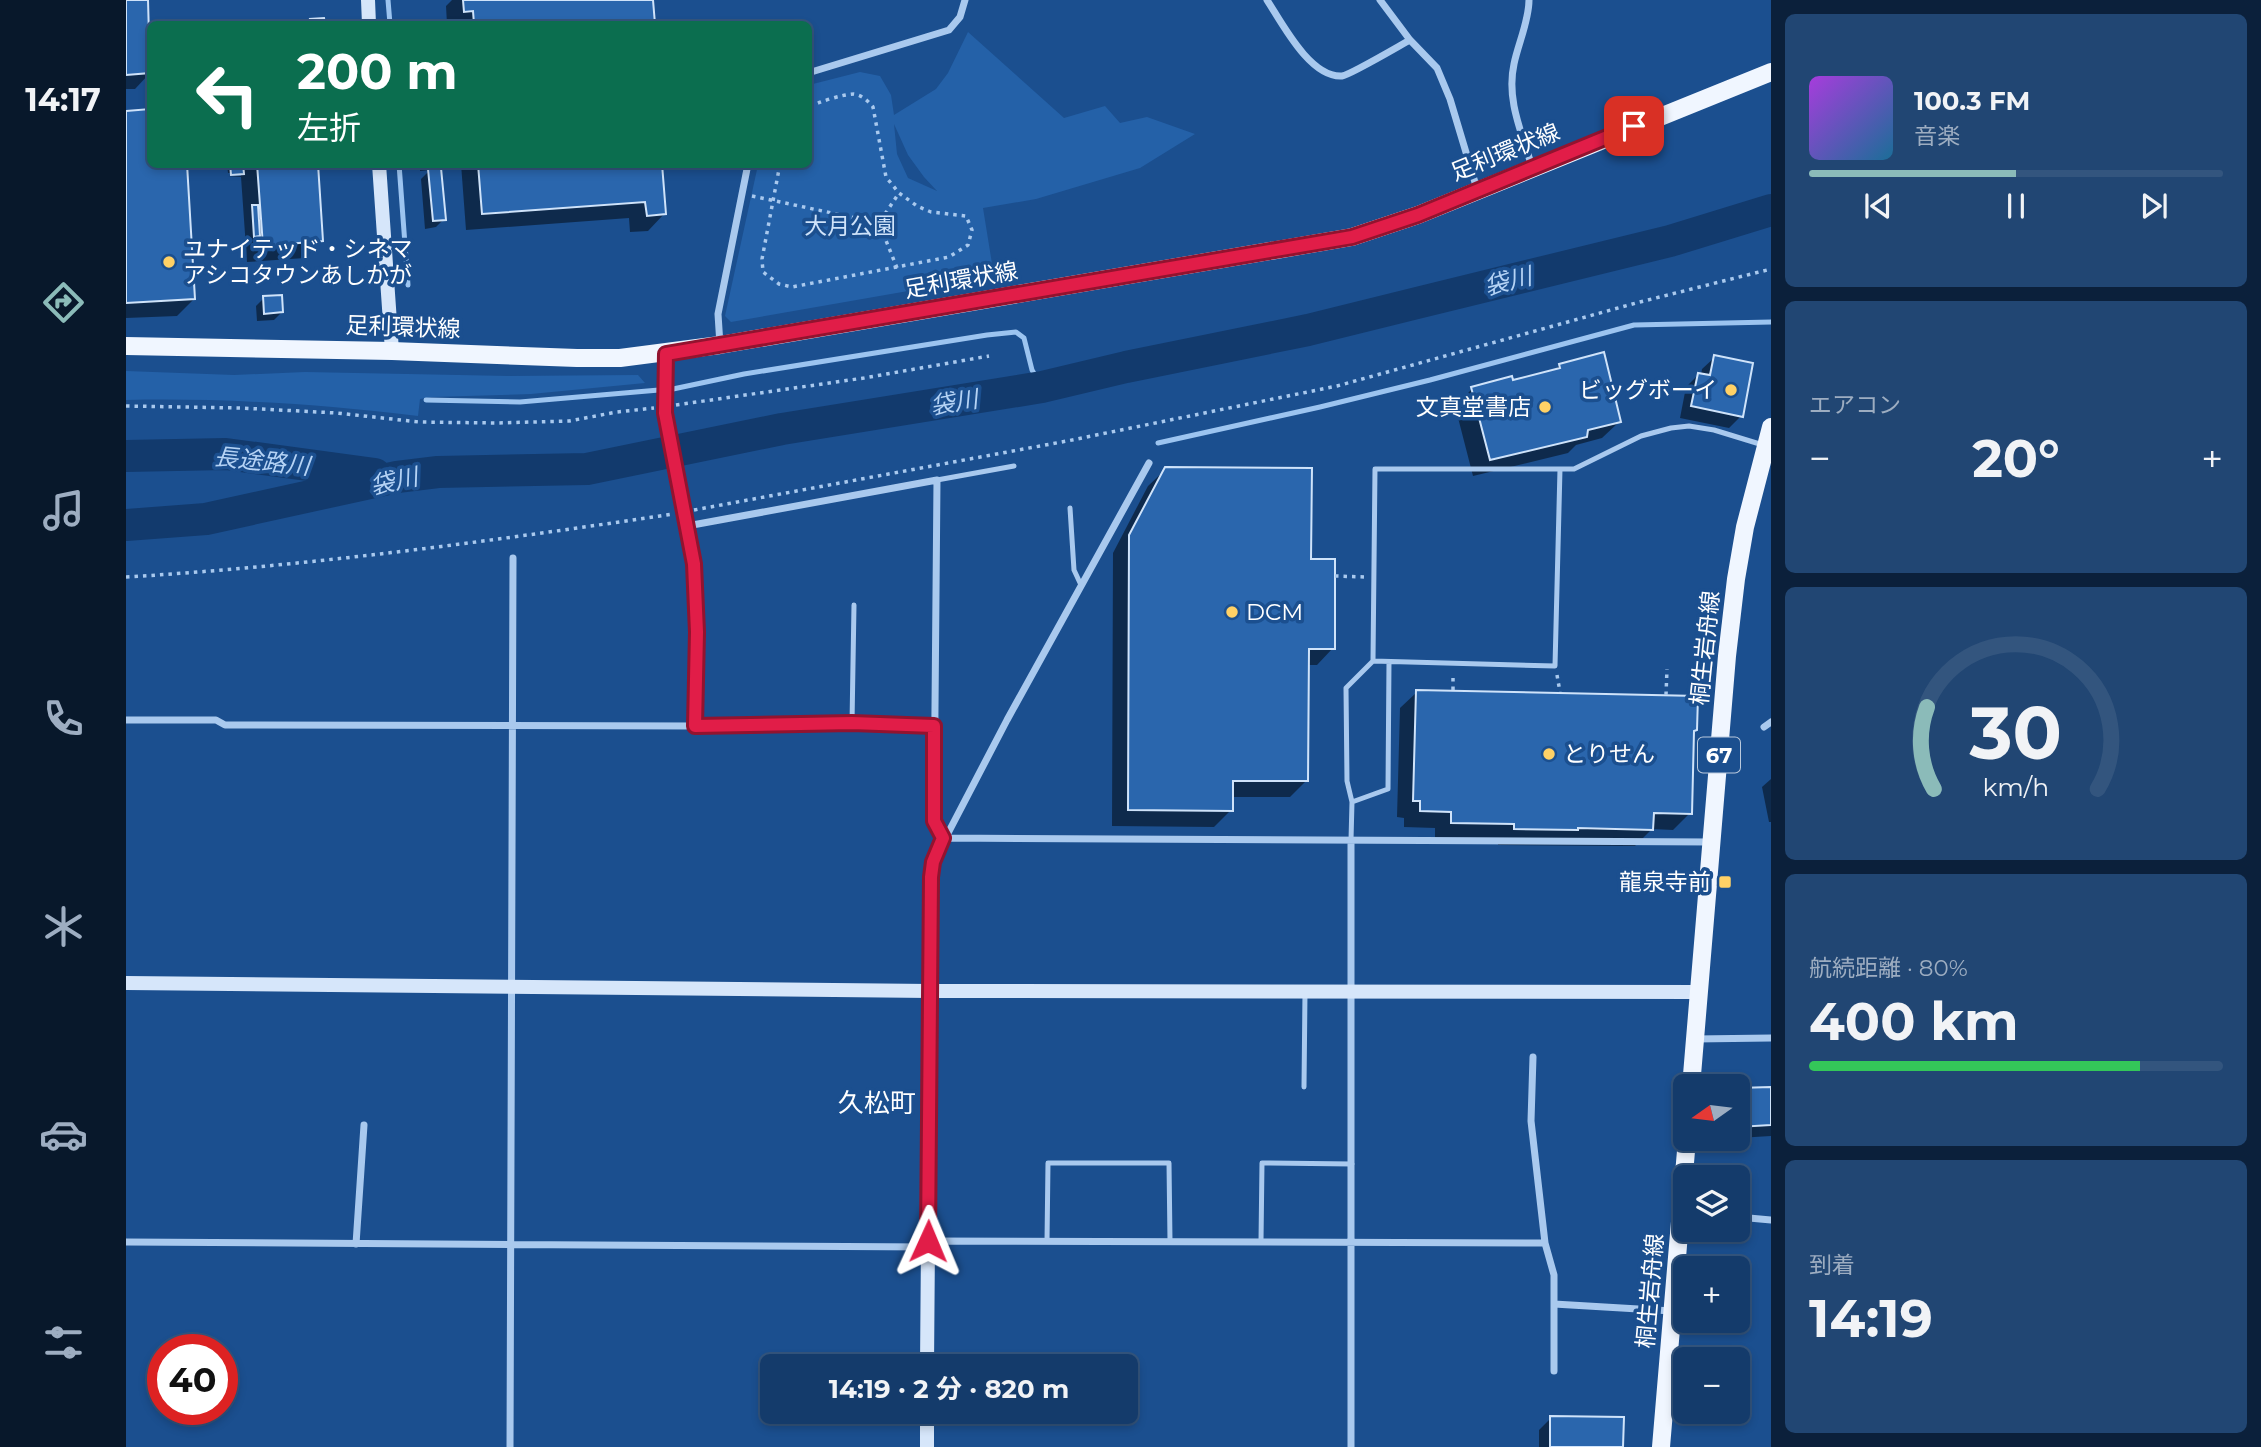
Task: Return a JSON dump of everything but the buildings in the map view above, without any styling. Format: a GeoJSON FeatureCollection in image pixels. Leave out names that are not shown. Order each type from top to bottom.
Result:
{"type":"FeatureCollection","features":[{"type":"Feature","properties":{"kind":"main road","name":"足利環状線"},"geometry":{"type":"LineString","coordinates":[[126,346],[577,358],[666,354],[1319,244],[1385,227],[1771,72]]}},
{"type":"Feature","properties":{"kind":"main road","name":"桐生岩舟線"},"geometry":{"type":"LineString","coordinates":[[1691,1074],[1736,579],[1745,527],[1769,446],[1771,427]]}},
{"type":"Feature","properties":{"kind":"main road","name":"桐生岩舟線"},"geometry":{"type":"LineString","coordinates":[[1661,1447],[1673,1311]]}},
{"type":"Feature","properties":{"kind":"street"},"geometry":{"type":"LineString","coordinates":[[368,0],[369,21]]}},
{"type":"Feature","properties":{"kind":"street"},"geometry":{"type":"LineString","coordinates":[[812,72],[950,30],[960,17],[965,0]]}},
{"type":"Feature","properties":{"kind":"street"},"geometry":{"type":"LineString","coordinates":[[1267,0],[1311,63],[1326,73],[1343,76],[1410,40]]}},
{"type":"Feature","properties":{"kind":"street"},"geometry":{"type":"LineString","coordinates":[[1380,0],[1410,40],[1437,68],[1450,99],[1478,190]]}},
{"type":"Feature","properties":{"kind":"street"},"geometry":{"type":"LineString","coordinates":[[1531,1],[1513,66],[1510,90],[1532,167]]}},
{"type":"Feature","properties":{"kind":"street"},"geometry":{"type":"LineString","coordinates":[[379,168],[392,351]]}},
{"type":"Feature","properties":{"kind":"street"},"geometry":{"type":"LineString","coordinates":[[720,345],[718,314],[747,168]]}},
{"type":"Feature","properties":{"kind":"street"},"geometry":{"type":"LineString","coordinates":[[928,1354],[933,862],[943,838],[1149,463]]}},
{"type":"Feature","properties":{"kind":"street"},"geometry":{"type":"LineString","coordinates":[[687,526],[937,480],[934,821],[943,838]]}},
{"type":"Feature","properties":{"kind":"street"},"geometry":{"type":"LineString","coordinates":[[510,1447],[513,558]]}},
{"type":"Feature","properties":{"kind":"street"},"geometry":{"type":"LineString","coordinates":[[126,720],[216,720],[225,725],[695,726],[852,723],[934,726]]}},
{"type":"Feature","properties":{"kind":"street"},"geometry":{"type":"LineString","coordinates":[[943,838],[1712,842]]}},
{"type":"Feature","properties":{"kind":"street"},"geometry":{"type":"LineString","coordinates":[[1351,1447],[1352,840]]}},
{"type":"Feature","properties":{"kind":"street"},"geometry":{"type":"LineString","coordinates":[[126,983],[930,991],[1699,992]]}},
{"type":"Feature","properties":{"kind":"street"},"geometry":{"type":"LineString","coordinates":[[1694,1039],[1771,1038]]}},
{"type":"Feature","properties":{"kind":"street"},"geometry":{"type":"LineString","coordinates":[[1532,1057],[1531,1121],[1545,1243],[1554,1275],[1554,1371]]}},
{"type":"Feature","properties":{"kind":"street"},"geometry":{"type":"LineString","coordinates":[[356,1244],[364,1125]]}},
{"type":"Feature","properties":{"kind":"street"},"geometry":{"type":"LineString","coordinates":[[1750,1218],[1771,1220]]}},
{"type":"Feature","properties":{"kind":"street"},"geometry":{"type":"LineString","coordinates":[[126,1242],[511,1245],[928,1244],[1047,1241],[1545,1243]]}},
{"type":"Feature","properties":{"kind":"street"},"geometry":{"type":"LineString","coordinates":[[1554,1304],[1673,1311]]}},
{"type":"Feature","properties":{"kind":"street"},"geometry":{"type":"LineString","coordinates":[[927,1424],[927,1447]]}},
{"type":"Feature","properties":{"kind":"lane"},"geometry":{"type":"LineString","coordinates":[[666,354],[665,413],[694,564],[697,600],[695,726]]}},
{"type":"Feature","properties":{"kind":"lane"},"geometry":{"type":"LineString","coordinates":[[1373,662],[1376,468],[1574,469],[1641,436],[1689,426],[1750,439],[1769,446]]}},
{"type":"Feature","properties":{"kind":"lane"},"geometry":{"type":"LineString","coordinates":[[937,480],[1014,466]]}},
{"type":"Feature","properties":{"kind":"lane"},"geometry":{"type":"LineString","coordinates":[[1352,840],[1352,802],[1347,781],[1346,688],[1373,662],[1555,666],[1560,469]]}},
{"type":"Feature","properties":{"kind":"lane"},"geometry":{"type":"LineString","coordinates":[[1070,509],[1074,570],[1081,585]]}},
{"type":"Feature","properties":{"kind":"lane"},"geometry":{"type":"LineString","coordinates":[[852,723],[854,605]]}},
{"type":"Feature","properties":{"kind":"lane"},"geometry":{"type":"LineString","coordinates":[[1352,802],[1388,789],[1389,662]]}},
{"type":"Feature","properties":{"kind":"lane"},"geometry":{"type":"LineString","coordinates":[[1304,1087],[1305,990]]}},
{"type":"Feature","properties":{"kind":"lane"},"geometry":{"type":"LineString","coordinates":[[1047,1241],[1048,1163],[1169,1163],[1170,1241]]}},
{"type":"Feature","properties":{"kind":"lane"},"geometry":{"type":"LineString","coordinates":[[1261,1241],[1262,1163],[1352,1164]]}},
{"type":"Feature","properties":{"kind":"path"},"geometry":{"type":"LineString","coordinates":[[779,168],[762,259],[763,272],[779,284],[792,287],[897,268],[949,257],[968,245],[972,230],[966,216],[931,212],[917,206],[899,193],[886,177],[873,107],[866,99],[853,94],[812,105]]}},
{"type":"Feature","properties":{"kind":"path"},"geometry":{"type":"LineString","coordinates":[[879,223],[899,193]]}},
{"type":"Feature","properties":{"kind":"path"},"geometry":{"type":"LineString","coordinates":[[750,196],[879,223]]}},
{"type":"Feature","properties":{"kind":"path"},"geometry":{"type":"LineString","coordinates":[[879,223],[897,268]]}},
{"type":"Feature","properties":{"kind":"path"},"geometry":{"type":"LineString","coordinates":[[695,510],[1068,441],[1337,386],[1636,303],[1771,269]]}},
{"type":"Feature","properties":{"kind":"path"},"geometry":{"type":"LineString","coordinates":[[674,405],[864,378],[989,356]]}},
{"type":"Feature","properties":{"kind":"path"},"geometry":{"type":"LineString","coordinates":[[126,406],[241,408],[337,413],[419,422],[495,423],[569,421],[655,408]]}},
{"type":"Feature","properties":{"kind":"path"},"geometry":{"type":"LineString","coordinates":[[126,577],[209,572],[415,550],[675,514]]}},
{"type":"Feature","properties":{"kind":"path"},"geometry":{"type":"LineString","coordinates":[[1335,576],[1374,577]]}},
{"type":"Feature","properties":{"kind":"path"},"geometry":{"type":"LineString","coordinates":[[1453,690],[1454,664]]}},
{"type":"Feature","properties":{"kind":"path"},"geometry":{"type":"LineString","coordinates":[[1555,666],[1560,692]]}},
{"type":"Feature","properties":{"kind":"path"},"geometry":{"type":"LineString","coordinates":[[1666,695],[1667,669]]}},
{"type":"Feature","properties":{"kind":"green space","name":"大月公園"},"geometry":{"type":"Polygon","coordinates":[[[968,32],[1064,118],[1105,106],[1120,123],[1147,117],[1195,134],[1140,168],[1036,199],[983,208],[994,276],[731,322],[725,316],[757,168],[812,168],[812,84],[860,72],[880,76],[891,95],[894,115],[936,89],[948,73],[968,32]],[[894,124],[897,154],[908,178],[937,191],[908,155],[894,124]]]}},
{"type":"Feature","properties":{"kind":"green space"},"geometry":{"type":"Polygon","coordinates":[[[126,371],[234,375],[305,372],[509,376],[638,375],[645,383],[531,394],[432,397],[420,399],[418,416],[272,403],[126,400],[126,371]]]}},
{"type":"Feature","properties":{"kind":"waterway"},"geometry":{"type":"LineString","coordinates":[[388,0],[390,21]]}},
{"type":"Feature","properties":{"kind":"waterway"},"geometry":{"type":"LineString","coordinates":[[399,168],[408,285]]}},
{"type":"Feature","properties":{"kind":"waterway","name":"袋川"},"geometry":{"type":"LineString","coordinates":[[126,525],[206,519],[397,477],[438,472],[587,469],[782,429],[1042,387],[1308,330],[1670,241],[1771,210]]}},
{"type":"Feature","properties":{"kind":"waterway"},"geometry":{"type":"LineString","coordinates":[[1158,443],[1430,380],[1634,325],[1771,322]]}},
{"type":"Feature","properties":{"kind":"waterway"},"geometry":{"type":"LineString","coordinates":[[673,389],[744,374],[1016,332],[1024,338],[1032,370],[1042,387]]}},
{"type":"Feature","properties":{"kind":"waterway"},"geometry":{"type":"LineString","coordinates":[[426,400],[520,402],[659,390]]}},
{"type":"Feature","properties":{"kind":"waterway","name":"長途路川"},"geometry":{"type":"LineString","coordinates":[[126,456],[226,454],[375,474]]}},
{"type":"Feature","properties":{"kind":"place","name":"ユナイテッド・シネマ アシコタウンあしかが"},"geometry":{"type":"Point","coordinates":[169,262]}},
{"type":"Feature","properties":{"kind":"place","name":"ビッグボーイ"},"geometry":{"type":"Point","coordinates":[1731,390]}},
{"type":"Feature","properties":{"kind":"place","name":"文真堂書店"},"geometry":{"type":"Point","coordinates":[1545,407]}},
{"type":"Feature","properties":{"kind":"place","name":"DCM"},"geometry":{"type":"Point","coordinates":[1232,612]}},
{"type":"Feature","properties":{"kind":"place","name":"とりせん"},"geometry":{"type":"Point","coordinates":[1549,754]}},
{"type":"Feature","properties":{"kind":"place","name":"龍泉寺前"},"geometry":{"type":"Point","coordinates":[1725,882]}},
{"type":"Feature","properties":{"kind":"district","name":"久松町"},"geometry":{"type":"Point","coordinates":[877,1103]}},
{"type":"Feature","properties":{"kind":"route"},"geometry":{"type":"LineString","coordinates":[[928,1241],[931,877],[933,862],[943,838],[934,821],[934,726],[852,723],[695,726],[697,600],[694,564],[665,413],[666,354],[1352,237],[1418,215],[1634,126]]}}]}
